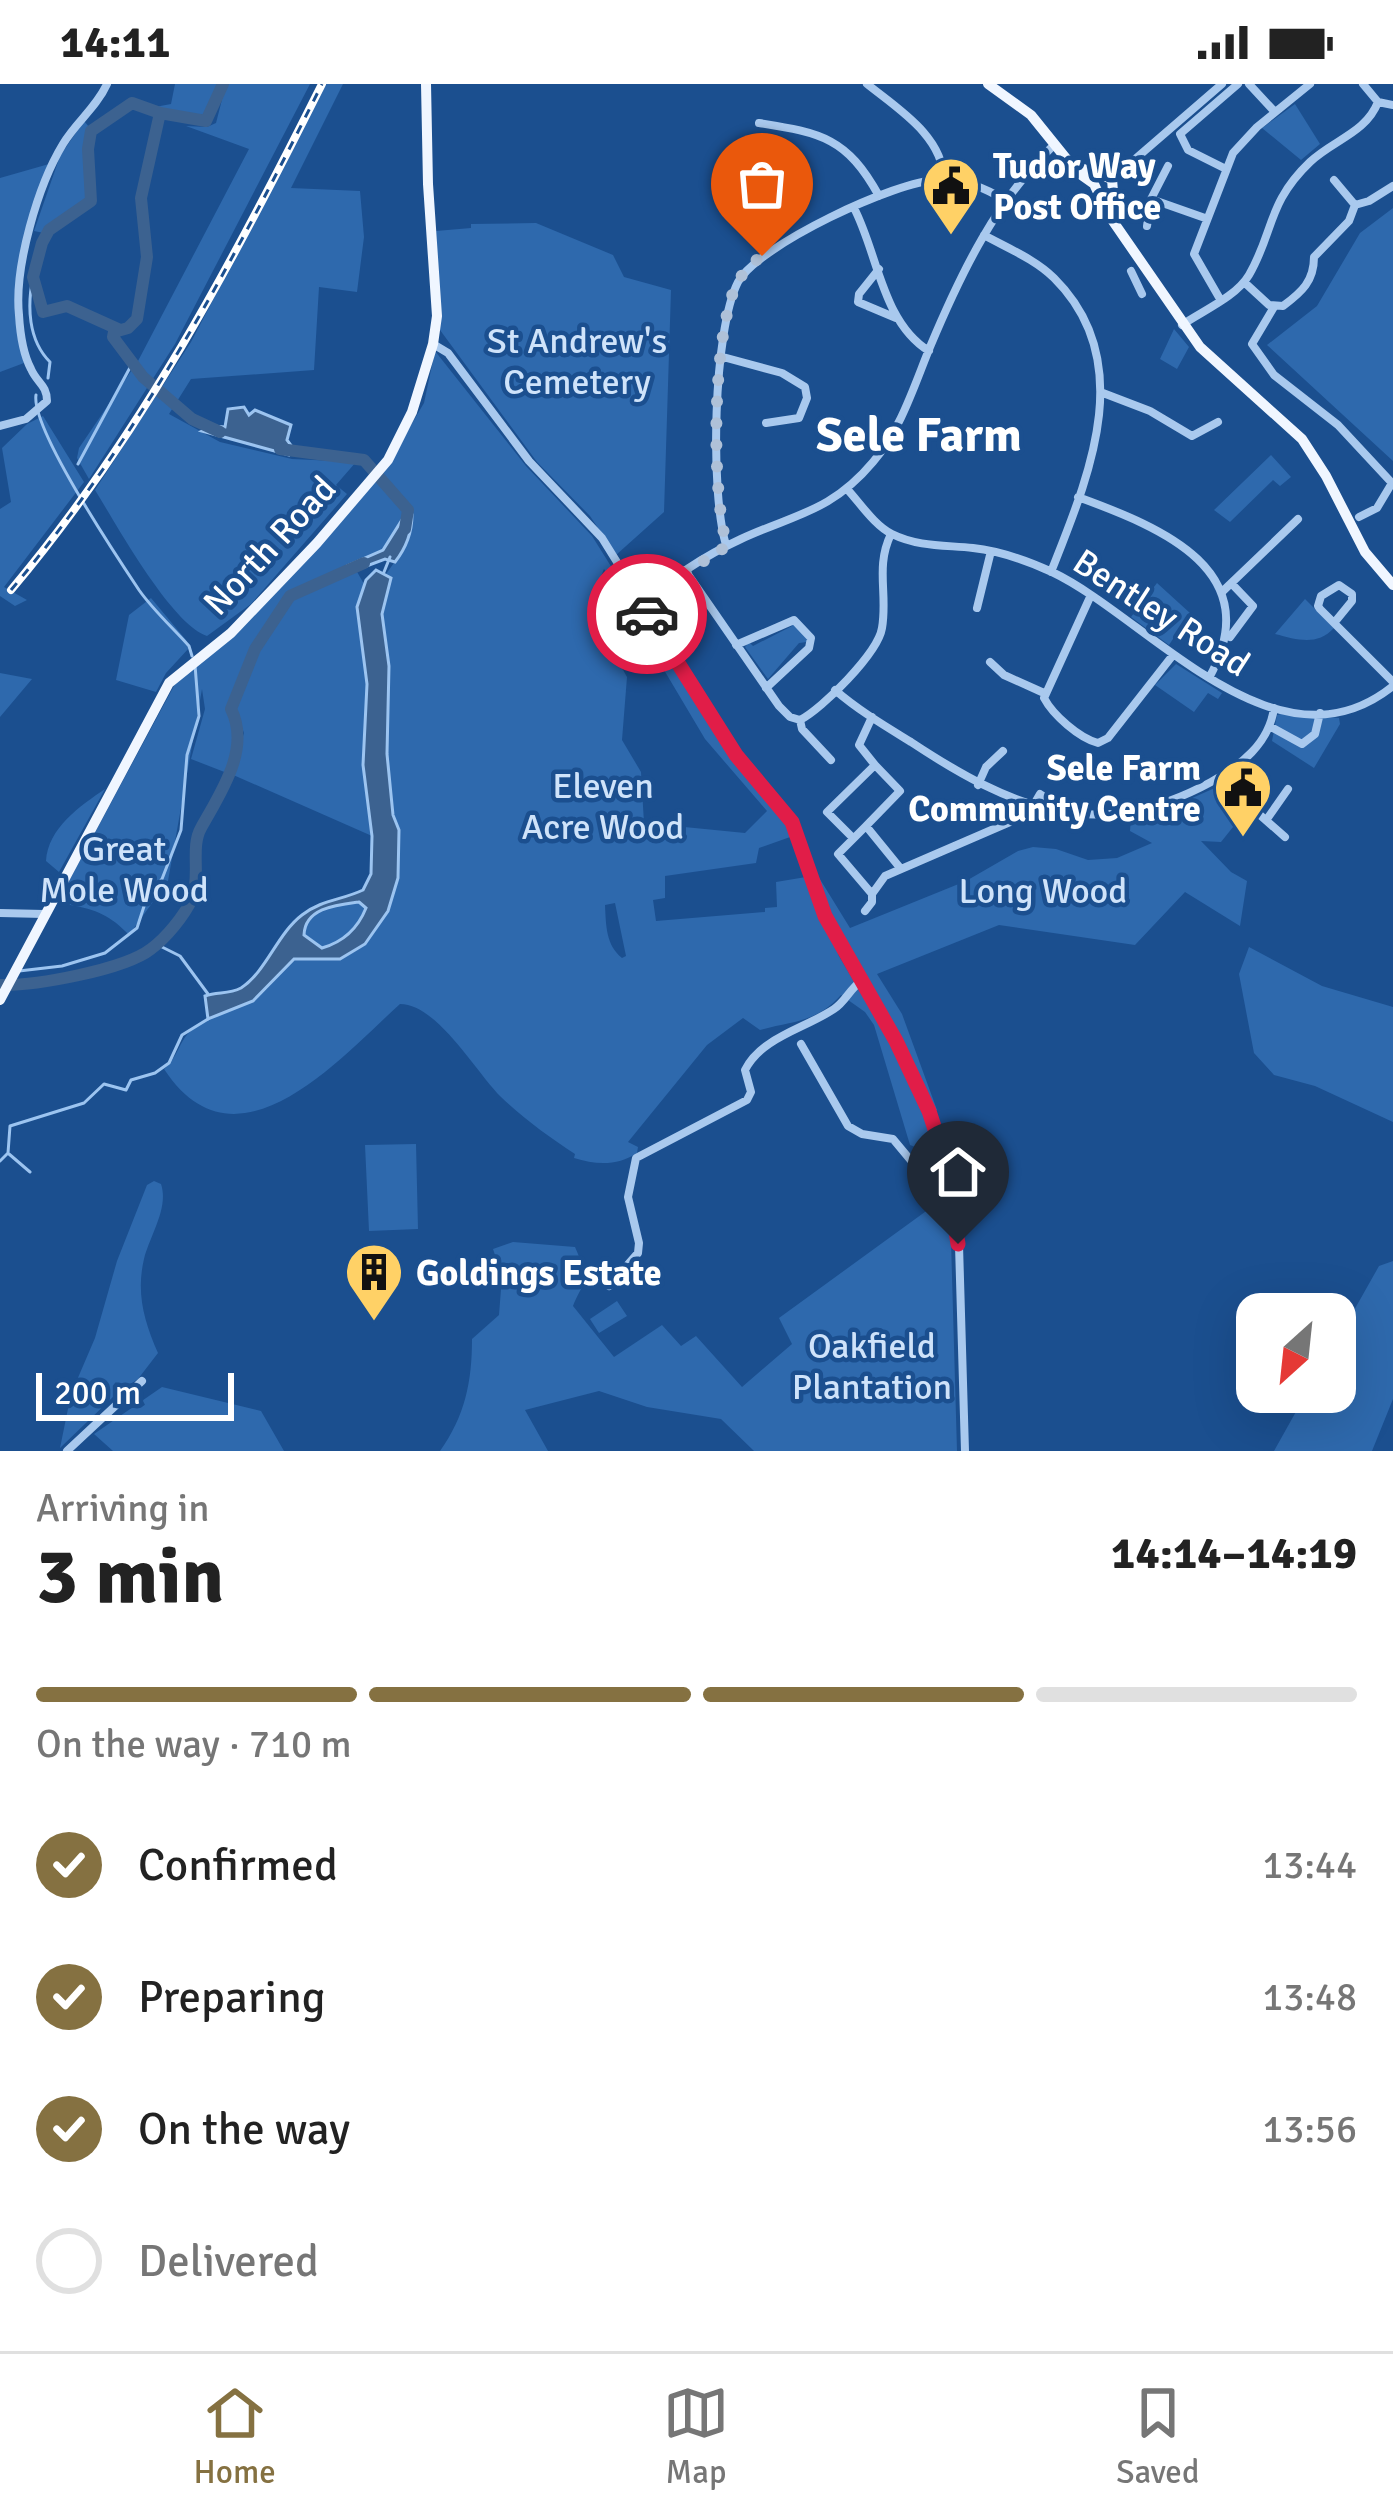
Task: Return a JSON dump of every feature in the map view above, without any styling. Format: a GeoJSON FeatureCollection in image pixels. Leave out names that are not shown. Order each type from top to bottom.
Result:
{"type":"FeatureCollection","features":[{"type":"Feature","properties":{"kind":"main road","name":"North Road"},"geometry":{"type":"LineString","coordinates":[[2,996],[160,697],[195,660],[255,610],[383,466],[412,412],[437,316],[426,84]]}},
{"type":"Feature","properties":{"kind":"main road"},"geometry":{"type":"LineString","coordinates":[[988,84],[1031,115],[1075,166],[1104,184],[1115,220],[1182,325],[1214,362],[1302,440],[1365,553],[1393,584]]}},
{"type":"Feature","properties":{"kind":"street"},"geometry":{"type":"LineString","coordinates":[[867,84],[932,142],[943,164],[944,180]]}},
{"type":"Feature","properties":{"kind":"street"},"geometry":{"type":"LineString","coordinates":[[1104,184],[1222,84]]}},
{"type":"Feature","properties":{"kind":"street"},"geometry":{"type":"LineString","coordinates":[[1224,168],[1188,150],[1180,134],[1238,84]]}},
{"type":"Feature","properties":{"kind":"street"},"geometry":{"type":"LineString","coordinates":[[1250,84],[1275,112]]}},
{"type":"Feature","properties":{"kind":"street"},"geometry":{"type":"LineString","coordinates":[[1220,299],[1194,254],[1224,168],[1242,141],[1310,84]]}},
{"type":"Feature","properties":{"kind":"street"},"geometry":{"type":"LineString","coordinates":[[1363,84],[1378,102],[1393,106]]}},
{"type":"Feature","properties":{"kind":"street"},"geometry":{"type":"LineString","coordinates":[[0,426],[33,414],[47,401],[43,384],[31,369],[21,330],[20,280],[35,214],[58,153],[102,87]]}},
{"type":"Feature","properties":{"kind":"street"},"geometry":{"type":"LineString","coordinates":[[1182,325],[1244,282],[1273,211],[1291,182],[1315,158],[1356,132],[1378,102]]}},
{"type":"Feature","properties":{"kind":"street"},"geometry":{"type":"LineString","coordinates":[[759,123],[823,136],[843,146],[880,196]]}},
{"type":"Feature","properties":{"kind":"street"},"geometry":{"type":"LineString","coordinates":[[642,605],[685,570],[727,546],[810,513],[847,488],[875,460],[891,436],[984,235],[1055,144]]}},
{"type":"Feature","properties":{"kind":"street"},"geometry":{"type":"LineString","coordinates":[[1147,226],[1151,199],[1168,166]]}},
{"type":"Feature","properties":{"kind":"street"},"geometry":{"type":"LineString","coordinates":[[1334,180],[1355,205]]}},
{"type":"Feature","properties":{"kind":"street"},"geometry":{"type":"LineString","coordinates":[[727,546],[718,459],[722,357],[732,297],[750,266],[773,248],[911,183],[976,184],[1006,201]]}},
{"type":"Feature","properties":{"kind":"street"},"geometry":{"type":"LineString","coordinates":[[1355,205],[1393,186]]}},
{"type":"Feature","properties":{"kind":"street"},"geometry":{"type":"LineString","coordinates":[[1151,199],[1205,218]]}},
{"type":"Feature","properties":{"kind":"street"},"geometry":{"type":"LineString","coordinates":[[1244,282],[1274,307],[1283,306],[1305,288],[1314,270],[1314,257],[1348,221],[1355,205]]}},
{"type":"Feature","properties":{"kind":"street"},"geometry":{"type":"LineString","coordinates":[[854,208],[896,318]]}},
{"type":"Feature","properties":{"kind":"street"},"geometry":{"type":"LineString","coordinates":[[984,235],[1039,266],[1077,306],[1094,344],[1103,393],[1078,497],[1052,572]]}},
{"type":"Feature","properties":{"kind":"street"},"geometry":{"type":"LineString","coordinates":[[879,269],[858,302],[896,318],[928,351]]}},
{"type":"Feature","properties":{"kind":"street"},"geometry":{"type":"LineString","coordinates":[[1131,271],[1139,289],[1151,276]]}},
{"type":"Feature","properties":{"kind":"street"},"geometry":{"type":"LineString","coordinates":[[1274,307],[1252,344],[1256,355],[1338,425],[1392,483],[1377,508],[1359,518]]}},
{"type":"Feature","properties":{"kind":"street"},"geometry":{"type":"LineString","coordinates":[[433,344],[448,353],[529,460],[592,525],[736,755],[792,822],[825,916],[896,1041],[929,1111],[952,1192],[965,1451]]}},
{"type":"Feature","properties":{"kind":"street"},"geometry":{"type":"LineString","coordinates":[[722,357],[771,369],[805,387],[807,398],[799,418],[766,423]]}},
{"type":"Feature","properties":{"kind":"street"},"geometry":{"type":"LineString","coordinates":[[1103,393],[1150,411],[1192,436],[1218,422]]}},
{"type":"Feature","properties":{"kind":"street"},"geometry":{"type":"LineString","coordinates":[[800,719],[835,690],[880,638],[882,555],[891,534],[847,488]]}},
{"type":"Feature","properties":{"kind":"street"},"geometry":{"type":"LineString","coordinates":[[1078,497],[1176,544],[1206,568],[1223,591],[1227,641]]}},
{"type":"Feature","properties":{"kind":"street"},"geometry":{"type":"LineString","coordinates":[[1223,591],[1298,519]]}},
{"type":"Feature","properties":{"kind":"street","name":"Bentley Road"},"geometry":{"type":"LineString","coordinates":[[891,534],[927,544],[991,551],[1052,572],[1209,678],[1274,708],[1320,712],[1359,705],[1393,684]]}},
{"type":"Feature","properties":{"kind":"street"},"geometry":{"type":"LineString","coordinates":[[977,608],[991,551]]}},
{"type":"Feature","properties":{"kind":"street"},"geometry":{"type":"LineString","coordinates":[[685,570],[766,688],[787,714],[800,719]]}},
{"type":"Feature","properties":{"kind":"street"},"geometry":{"type":"LineString","coordinates":[[1209,678],[1227,641],[1253,606],[1232,584]]}},
{"type":"Feature","properties":{"kind":"street"},"geometry":{"type":"LineString","coordinates":[[1334,623],[1352,601],[1352,594],[1339,585],[1332,586],[1317,603],[1334,623],[1393,684]]}},
{"type":"Feature","properties":{"kind":"street"},"geometry":{"type":"LineString","coordinates":[[1091,595],[1044,693],[1046,704],[1089,741],[1102,743],[1173,655]]}},
{"type":"Feature","properties":{"kind":"street"},"geometry":{"type":"LineString","coordinates":[[736,645],[794,620],[811,638],[809,648],[766,688]]}},
{"type":"Feature","properties":{"kind":"street"},"geometry":{"type":"LineString","coordinates":[[990,662],[1004,675],[1044,693]]}},
{"type":"Feature","properties":{"kind":"street"},"geometry":{"type":"LineString","coordinates":[[835,690],[977,785],[1033,806],[1098,813],[1136,809],[1184,795],[1218,778],[1253,751],[1271,727],[1274,708]]}},
{"type":"Feature","properties":{"kind":"street"},"geometry":{"type":"LineString","coordinates":[[1271,727],[1302,745],[1315,734],[1320,712]]}},
{"type":"Feature","properties":{"kind":"street"},"geometry":{"type":"LineString","coordinates":[[872,717],[859,745],[900,791],[835,857],[872,894]]}},
{"type":"Feature","properties":{"kind":"street"},"geometry":{"type":"LineString","coordinates":[[800,719],[802,730],[832,760]]}},
{"type":"Feature","properties":{"kind":"street"},"geometry":{"type":"LineString","coordinates":[[977,785],[986,767],[1003,751]]}},
{"type":"Feature","properties":{"kind":"street"},"geometry":{"type":"LineString","coordinates":[[854,838],[827,812],[875,765]]}},
{"type":"Feature","properties":{"kind":"street"},"geometry":{"type":"LineString","coordinates":[[1218,778],[1285,837]]}},
{"type":"Feature","properties":{"kind":"street"},"geometry":{"type":"LineString","coordinates":[[1267,819],[1288,789]]}},
{"type":"Feature","properties":{"kind":"street"},"geometry":{"type":"LineString","coordinates":[[865,911],[881,879],[1010,822],[1020,802]]}},
{"type":"Feature","properties":{"kind":"street"},"geometry":{"type":"LineString","coordinates":[[866,826],[901,869]]}},
{"type":"Feature","properties":{"kind":"street"},"geometry":{"type":"LineString","coordinates":[[0,913],[44,914]]}},
{"type":"Feature","properties":{"kind":"street"},"geometry":{"type":"LineString","coordinates":[[609,1286],[638,1253],[628,1197],[636,1158],[747,1100],[751,1092],[745,1070],[750,1060],[770,1043],[840,1006],[861,981]]}},
{"type":"Feature","properties":{"kind":"street"},"geometry":{"type":"LineString","coordinates":[[801,1044],[848,1126],[893,1139],[913,1163],[921,1197],[934,1199],[952,1192]]}},
{"type":"Feature","properties":{"kind":"street"},"geometry":{"type":"LineString","coordinates":[[67,1451],[142,1381]]}},
{"type":"Feature","properties":{"kind":"green space"},"geometry":{"type":"Polygon","coordinates":[[[175,84],[217,84],[205,115],[169,113],[155,107],[171,104],[175,84]]]}},
{"type":"Feature","properties":{"kind":"green space"},"geometry":{"type":"Polygon","coordinates":[[[226,84],[310,84],[175,344],[89,479],[77,458],[79,448],[138,361],[249,149],[186,126],[216,123],[226,84]]]}},
{"type":"Feature","properties":{"kind":"green space"},"geometry":{"type":"Polygon","coordinates":[[[326,84],[343,84],[291,188],[360,191],[364,237],[357,292],[319,287],[314,370],[191,379],[169,414],[220,442],[292,459],[356,462],[336,485],[347,494],[251,604],[207,636],[193,628],[161,593],[95,490],[191,342],[326,84]]]}},
{"type":"Feature","properties":{"kind":"green space"},"geometry":{"type":"Polygon","coordinates":[[[1295,104],[1320,144],[1301,160],[1262,128],[1295,104]]]}},
{"type":"Feature","properties":{"kind":"green space"},"geometry":{"type":"Polygon","coordinates":[[[84,121],[90,128],[84,142],[88,200],[44,233],[34,231],[60,156],[84,121]]]}},
{"type":"Feature","properties":{"kind":"green space"},"geometry":{"type":"Polygon","coordinates":[[[49,164],[16,289],[24,363],[0,372],[0,178],[49,164]]]}},
{"type":"Feature","properties":{"kind":"green space"},"geometry":{"type":"Polygon","coordinates":[[[1393,208],[1393,461],[1267,345],[1317,306],[1360,233],[1393,208]]]}},
{"type":"Feature","properties":{"kind":"green space","name":"St Andrew's Cemetery"},"geometry":{"type":"Polygon","coordinates":[[[536,223],[613,255],[624,277],[671,290],[664,512],[616,555],[590,516],[537,462],[440,330],[436,231],[471,228],[471,224],[536,223]]]}},
{"type":"Feature","properties":{"kind":"green space"},"geometry":{"type":"Polygon","coordinates":[[[1174,329],[1189,347],[1177,369],[1160,359],[1174,329]]]}},
{"type":"Feature","properties":{"kind":"green space"},"geometry":{"type":"Polygon","coordinates":[[[435,351],[526,466],[592,536],[727,751],[793,836],[759,848],[756,863],[665,876],[665,898],[653,900],[656,921],[765,912],[765,908],[777,907],[776,882],[806,877],[839,956],[904,1067],[936,1147],[923,1150],[910,1145],[874,1025],[841,995],[813,1016],[760,1030],[743,1018],[707,1045],[628,1142],[638,1147],[637,1153],[615,1162],[574,1158],[575,1154],[501,1097],[428,1015],[400,1004],[318,1078],[254,1111],[223,1113],[192,1100],[164,1069],[192,1030],[261,994],[294,958],[327,960],[357,950],[399,831],[387,768],[388,662],[382,615],[391,578],[386,574],[406,543],[412,522],[396,490],[393,496],[405,515],[383,551],[287,597],[250,653],[228,707],[237,728],[227,773],[191,759],[205,709],[202,689],[168,881],[129,935],[102,914],[70,905],[63,892],[175,684],[232,635],[385,469],[424,403],[435,351]],[[604,569],[595,591],[597,623],[627,677],[622,740],[641,772],[644,823],[745,833],[767,811],[705,739],[604,569]],[[615,903],[605,905],[607,928],[622,958],[626,956],[615,903]]]}},
{"type":"Feature","properties":{"kind":"green space"},"geometry":{"type":"Polygon","coordinates":[[[43,416],[84,482],[4,587],[27,600],[15,606],[0,596],[0,509],[11,502],[2,448],[43,416]]]}},
{"type":"Feature","properties":{"kind":"green space"},"geometry":{"type":"Polygon","coordinates":[[[1271,455],[1291,477],[1280,486],[1273,480],[1230,522],[1214,510],[1271,455]]]}},
{"type":"Feature","properties":{"kind":"green space"},"geometry":{"type":"Polygon","coordinates":[[[356,570],[364,584],[357,607],[367,684],[363,765],[372,836],[231,774],[244,733],[237,702],[276,619],[299,594],[356,570]]]}},
{"type":"Feature","properties":{"kind":"green space"},"geometry":{"type":"Polygon","coordinates":[[[1157,583],[1190,613],[1169,645],[1131,617],[1157,583]]]}},
{"type":"Feature","properties":{"kind":"green space"},"geometry":{"type":"Polygon","coordinates":[[[151,598],[189,648],[156,692],[116,680],[129,615],[151,598]]]}},
{"type":"Feature","properties":{"kind":"green space"},"geometry":{"type":"Polygon","coordinates":[[[1305,599],[1334,628],[1314,639],[1275,634],[1305,599]]]}},
{"type":"Feature","properties":{"kind":"green space"},"geometry":{"type":"Polygon","coordinates":[[[791,621],[807,642],[799,643],[768,679],[745,647],[792,626],[791,621]]]}},
{"type":"Feature","properties":{"kind":"green space"},"geometry":{"type":"Polygon","coordinates":[[[1176,664],[1222,693],[1218,699],[1208,693],[1194,712],[1155,685],[1176,664]]]}},
{"type":"Feature","properties":{"kind":"green space"},"geometry":{"type":"Polygon","coordinates":[[[0,673],[32,679],[0,717],[0,673]]]}},
{"type":"Feature","properties":{"kind":"green space"},"geometry":{"type":"Polygon","coordinates":[[[1281,714],[1339,718],[1314,768],[1272,741],[1281,714]]]}},
{"type":"Feature","properties":{"kind":"green space","name":"Long Wood"},"geometry":{"type":"Polygon","coordinates":[[[1217,787],[1245,812],[1221,842],[1201,841],[1231,872],[1247,881],[1240,926],[1185,892],[1135,945],[999,925],[877,974],[902,1014],[937,1110],[933,1111],[841,938],[815,878],[818,876],[850,928],[966,881],[1033,847],[1088,860],[1117,858],[1152,843],[1130,831],[1131,818],[1163,811],[1217,787]]]}},
{"type":"Feature","properties":{"kind":"green space"},"geometry":{"type":"Polygon","coordinates":[[[105,789],[59,872],[46,861],[53,838],[76,811],[105,789]]]}},
{"type":"Feature","properties":{"kind":"green space"},"geometry":{"type":"Polygon","coordinates":[[[359,902],[366,908],[363,915],[337,942],[322,948],[304,935],[316,913],[359,902]]]}},
{"type":"Feature","properties":{"kind":"green space"},"geometry":{"type":"Polygon","coordinates":[[[1249,947],[1322,986],[1393,1007],[1393,1122],[1315,1086],[1274,1075],[1254,1053],[1239,974],[1249,947]]]}},
{"type":"Feature","properties":{"kind":"green space"},"geometry":{"type":"Polygon","coordinates":[[[416,1144],[418,1229],[369,1231],[365,1145],[416,1144]]]}},
{"type":"Feature","properties":{"kind":"green space"},"geometry":{"type":"Polygon","coordinates":[[[161,1184],[163,1202],[144,1259],[141,1295],[158,1353],[138,1379],[60,1448],[71,1394],[95,1338],[117,1261],[147,1185],[161,1184]]]}},
{"type":"Feature","properties":{"kind":"green space","name":"Oakfield Plantation"},"geometry":{"type":"Polygon","coordinates":[[[940,1201],[951,1241],[957,1451],[754,1451],[721,1419],[647,1407],[599,1391],[525,1410],[548,1451],[440,1451],[465,1398],[472,1339],[499,1315],[502,1276],[493,1249],[513,1242],[575,1247],[586,1279],[573,1306],[614,1357],[662,1325],[681,1346],[696,1336],[742,1387],[792,1344],[779,1318],[940,1201]]]}},
{"type":"Feature","properties":{"kind":"green space"},"geometry":{"type":"Polygon","coordinates":[[[1393,1261],[1393,1399],[1372,1451],[1274,1451],[1295,1413],[1356,1413],[1356,1307],[1379,1266],[1393,1261]]]}},
{"type":"Feature","properties":{"kind":"green space"},"geometry":{"type":"Polygon","coordinates":[[[617,1301],[627,1316],[599,1333],[590,1319],[617,1301]]]}},
{"type":"Feature","properties":{"kind":"green space"},"geometry":{"type":"Polygon","coordinates":[[[162,1387],[261,1411],[284,1451],[113,1451],[94,1434],[162,1387]]]}},
{"type":"Feature","properties":{"kind":"shaded area"},"geometry":{"type":"Polygon","coordinates":[[[244,407],[249,415],[255,410],[291,425],[289,455],[202,431],[225,427],[228,409],[244,407]]]}},
{"type":"Feature","properties":{"kind":"shaded area"},"geometry":{"type":"Polygon","coordinates":[[[405,515],[412,515],[411,528],[395,562],[385,559],[356,570],[349,565],[383,550],[405,515]]]}},
{"type":"Feature","properties":{"kind":"shaded area"},"geometry":{"type":"Polygon","coordinates":[[[376,570],[391,578],[382,614],[389,666],[387,754],[399,830],[398,878],[388,911],[365,944],[340,959],[294,959],[253,1001],[208,1019],[205,996],[241,988],[302,915],[363,890],[371,874],[372,836],[363,765],[367,684],[357,607],[366,580],[376,570]],[[359,902],[316,913],[304,935],[322,948],[337,942],[359,922],[366,908],[359,902]]]}},
{"type":"Feature","properties":{"kind":"waterway"},"geometry":{"type":"LineString","coordinates":[[220,432],[192,419],[143,377],[113,337],[137,319],[147,257],[141,198],[160,113],[206,121],[223,84]]}},
{"type":"Feature","properties":{"kind":"waterway"},"geometry":{"type":"LineString","coordinates":[[118,329],[67,306],[43,312],[33,277],[49,230],[91,201],[91,131],[132,103],[160,113]]}},
{"type":"Feature","properties":{"kind":"waterway"},"geometry":{"type":"LineString","coordinates":[[33,277],[31,322],[37,344],[50,362],[48,378]]}},
{"type":"Feature","properties":{"kind":"waterway"},"geometry":{"type":"LineString","coordinates":[[78,464],[133,362]]}},
{"type":"Feature","properties":{"kind":"waterway"},"geometry":{"type":"LineString","coordinates":[[36,395],[47,435],[77,493],[139,590],[189,646],[192,656]]}},
{"type":"Feature","properties":{"kind":"waterway"},"geometry":{"type":"LineString","coordinates":[[280,449],[364,460],[408,510],[405,529]]}},
{"type":"Feature","properties":{"kind":"waterway"},"geometry":{"type":"LineString","coordinates":[[384,572],[390,557]]}},
{"type":"Feature","properties":{"kind":"waterway"},"geometry":{"type":"LineString","coordinates":[[0,985],[56,980],[121,964],[151,949],[168,933],[192,899],[198,836],[236,755],[238,739],[231,709],[255,649],[290,596],[364,563]]}},
{"type":"Feature","properties":{"kind":"waterway"},"geometry":{"type":"LineString","coordinates":[[19,971],[62,966],[105,953],[137,928],[181,830],[187,755],[199,716],[195,665]]}},
{"type":"Feature","properties":{"kind":"waterway"},"geometry":{"type":"LineString","coordinates":[[156,944],[180,956],[208,994]]}},
{"type":"Feature","properties":{"kind":"waterway"},"geometry":{"type":"LineString","coordinates":[[0,1161],[8,1153],[10,1126],[84,1103],[104,1084],[126,1090],[131,1080],[169,1063],[182,1035],[208,1019]]}},
{"type":"Feature","properties":{"kind":"waterway"},"geometry":{"type":"LineString","coordinates":[[9,1154],[30,1172]]}},
{"type":"Feature","properties":{"kind":"railway"},"geometry":{"type":"LineString","coordinates":[[11,590],[58,532],[143,410],[254,217],[322,84]]}},
{"type":"Feature","properties":{"kind":"way so far"},"geometry":{"type":"LineString","coordinates":[[647,614],[642,605],[652,595],[727,546],[719,503],[718,439],[725,333],[737,284],[762,256]]}},
{"type":"Feature","properties":{"kind":"place","name":"Tudor Way Post Office"},"geometry":{"type":"Point","coordinates":[951,237]}},
{"type":"Feature","properties":{"kind":"place","name":"Sele Farm Community Centre"},"geometry":{"type":"Point","coordinates":[1243,839]}},
{"type":"Feature","properties":{"kind":"place","name":"Goldings Estate"},"geometry":{"type":"Point","coordinates":[374,1323]}},
{"type":"Feature","properties":{"kind":"district","name":"Sele Farm"},"geometry":{"type":"Point","coordinates":[919,434]}},
{"type":"Feature","properties":{"kind":"route"},"geometry":{"type":"LineString","coordinates":[[647,614],[736,755],[792,822],[825,916],[896,1041],[929,1111],[952,1192],[958,1244]]}},
{"type":"Feature","properties":{"kind":"park label","name":"Eleven Acre Wood"},"geometry":{"type":"Point","coordinates":[603,806]}},
{"type":"Feature","properties":{"kind":"park label","name":"Great Mole Wood"},"geometry":{"type":"Point","coordinates":[124,868]}}]}
